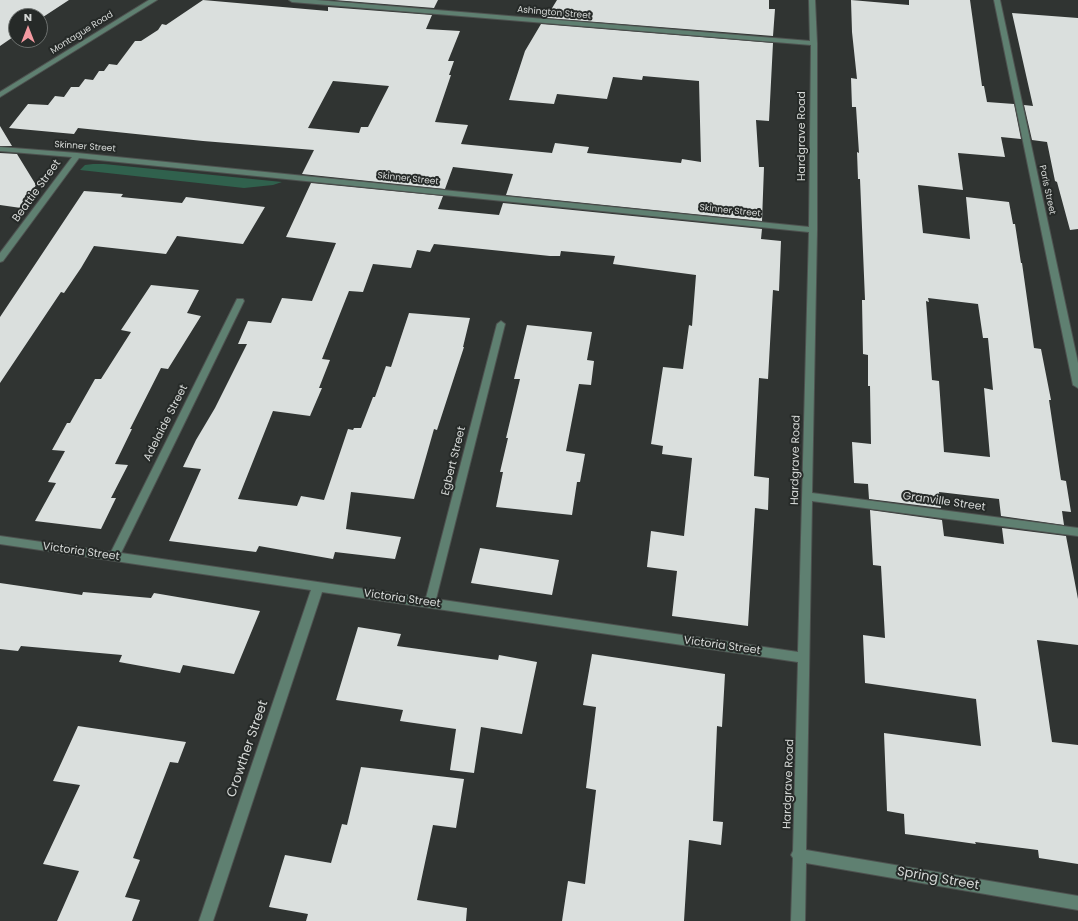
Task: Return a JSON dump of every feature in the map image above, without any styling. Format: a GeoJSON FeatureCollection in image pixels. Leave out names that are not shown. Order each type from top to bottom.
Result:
{"type":"FeatureCollection","features":[{"type":"Feature","properties":{"kind":"street","name":"Montague Road"},"geometry":{"type":"LineString","coordinates":[[0,95],[154,0]]}},
{"type":"Feature","properties":{"kind":"street","name":"Ashington Street"},"geometry":{"type":"LineString","coordinates":[[292,0],[814,43]]}},
{"type":"Feature","properties":{"kind":"street","name":"Hardgrave Road"},"geometry":{"type":"LineString","coordinates":[[798,921],[798,855],[804,658],[813,230],[814,43],[812,0]]}},
{"type":"Feature","properties":{"kind":"street","name":"Paris Street"},"geometry":{"type":"LineString","coordinates":[[997,0],[1078,385]]}},
{"type":"Feature","properties":{"kind":"street","name":"Skinner Street"},"geometry":{"type":"LineString","coordinates":[[0,149],[77,155],[813,230]]}},
{"type":"Feature","properties":{"kind":"street","name":"Beattie Street"},"geometry":{"type":"LineString","coordinates":[[0,259],[77,155]]}},
{"type":"Feature","properties":{"kind":"street","name":"Adelaide Street"},"geometry":{"type":"LineString","coordinates":[[114,557],[121,540],[240,301]]}},
{"type":"Feature","properties":{"kind":"street","name":"Egbert Street"},"geometry":{"type":"LineString","coordinates":[[430,603],[501,324]]}},
{"type":"Feature","properties":{"kind":"street","name":"Granville Street"},"geometry":{"type":"LineString","coordinates":[[807,496],[1078,532]]}},
{"type":"Feature","properties":{"kind":"street","name":"Victoria Street"},"geometry":{"type":"LineString","coordinates":[[0,540],[804,658]]}},
{"type":"Feature","properties":{"kind":"street","name":"Crowther Street"},"geometry":{"type":"LineString","coordinates":[[206,921],[318,587]]}},
{"type":"Feature","properties":{"kind":"street","name":"Spring Street"},"geometry":{"type":"LineString","coordinates":[[798,855],[1078,903]]}},
{"type":"Feature","properties":{"kind":"green space"},"geometry":{"type":"Polygon","coordinates":[[[93,164],[282,182],[273,185],[244,188],[80,170],[85,165],[93,164]]]}},
{"type":"Feature","properties":{"kind":"building"},"geometry":{"type":"Polygon","coordinates":[[[0,0],[69,0],[48,14],[48,8],[8,8],[8,40],[0,46],[0,0]]]}},
{"type":"Feature","properties":{"kind":"building"},"geometry":{"type":"Polygon","coordinates":[[[203,0],[328,11],[328,7],[432,15],[426,29],[460,31],[448,61],[454,61],[449,75],[451,75],[435,122],[468,125],[461,144],[552,153],[555,143],[589,147],[587,153],[681,163],[682,159],[701,162],[699,81],[643,76],[642,80],[613,77],[607,99],[557,94],[554,104],[509,100],[525,51],[541,24],[773,43],[769,121],[756,120],[759,167],[764,167],[762,221],[506,195],[513,174],[453,167],[445,189],[302,174],[314,150],[203,141],[78,128],[74,134],[9,128],[28,104],[48,105],[55,96],[64,97],[71,87],[79,87],[85,79],[93,80],[99,71],[104,71],[109,64],[117,65],[135,41],[141,41],[158,30],[162,24],[166,25],[203,0]],[[333,81],[308,128],[359,133],[361,127],[368,127],[389,86],[333,81]]]}},
{"type":"Feature","properties":{"kind":"building"},"geometry":{"type":"Polygon","coordinates":[[[334,0],[438,0],[434,8],[334,0]]]}},
{"type":"Feature","properties":{"kind":"building"},"geometry":{"type":"Polygon","coordinates":[[[557,0],[769,0],[769,9],[775,9],[773,36],[546,18],[557,0]]]}},
{"type":"Feature","properties":{"kind":"building"},"geometry":{"type":"Polygon","coordinates":[[[851,0],[909,5],[909,0],[970,0],[982,86],[984,86],[987,102],[1014,104],[1021,139],[1001,137],[1005,157],[958,153],[963,190],[918,185],[923,233],[970,239],[966,197],[1009,202],[1013,224],[1015,224],[1022,263],[1034,348],[1041,349],[1051,400],[1049,400],[1061,480],[1066,481],[1071,512],[1062,511],[1064,525],[1001,516],[999,499],[939,492],[941,508],[869,499],[868,484],[854,483],[852,442],[871,444],[868,355],[863,354],[862,300],[865,300],[860,179],[858,179],[857,152],[859,153],[856,107],[852,107],[851,78],[857,79],[852,32],[851,0]],[[928,298],[929,302],[926,301],[932,380],[939,381],[944,452],[990,457],[984,388],[993,390],[988,338],[983,338],[978,304],[928,298]]]}},
{"type":"Feature","properties":{"kind":"building"},"geometry":{"type":"Polygon","coordinates":[[[1012,13],[1078,18],[1078,229],[1070,230],[1057,182],[1055,181],[1047,142],[1032,140],[1024,105],[1033,106],[1012,13]]]}},
{"type":"Feature","properties":{"kind":"building"},"geometry":{"type":"Polygon","coordinates":[[[0,126],[12,146],[0,146],[0,126]]]}},
{"type":"Feature","properties":{"kind":"building"},"geometry":{"type":"Polygon","coordinates":[[[0,153],[17,154],[36,185],[21,208],[0,205],[0,153]]]}},
{"type":"Feature","properties":{"kind":"building"},"geometry":{"type":"Polygon","coordinates":[[[311,183],[443,196],[438,209],[499,215],[503,203],[762,229],[761,239],[781,241],[779,291],[773,290],[768,379],[759,378],[754,476],[769,478],[768,510],[755,508],[748,626],[672,616],[677,571],[647,567],[651,531],[684,536],[692,458],[662,454],[663,446],[651,444],[663,367],[683,369],[689,325],[692,326],[696,275],[613,264],[615,256],[561,251],[560,256],[550,256],[434,244],[430,252],[417,250],[411,268],[373,264],[363,292],[349,291],[322,359],[330,360],[319,388],[322,388],[310,416],[273,411],[238,499],[297,506],[301,496],[324,500],[348,429],[353,430],[354,428],[361,428],[373,397],[375,397],[386,366],[391,367],[409,313],[470,318],[464,347],[437,430],[434,429],[414,499],[351,492],[346,529],[401,537],[395,559],[335,552],[333,559],[259,546],[256,552],[169,541],[201,469],[183,467],[247,344],[238,344],[248,321],[271,323],[282,298],[312,301],[336,243],[286,237],[311,183]]]}},
{"type":"Feature","properties":{"kind":"building"},"geometry":{"type":"Polygon","coordinates":[[[84,191],[123,194],[121,197],[182,203],[186,197],[265,207],[243,244],[177,236],[166,254],[94,246],[64,293],[61,292],[0,383],[0,317],[84,191]]]}},
{"type":"Feature","properties":{"kind":"building"},"geometry":{"type":"Polygon","coordinates":[[[151,285],[199,290],[187,313],[201,316],[168,369],[161,368],[130,429],[132,429],[115,464],[128,465],[111,498],[116,498],[101,529],[35,521],[56,483],[48,482],[65,451],[52,450],[67,423],[70,423],[95,379],[101,379],[131,332],[121,330],[151,285]]]}},
{"type":"Feature","properties":{"kind":"building"},"geometry":{"type":"Polygon","coordinates":[[[527,325],[592,332],[587,360],[594,361],[591,385],[579,384],[566,451],[585,454],[580,482],[577,482],[572,515],[496,507],[503,472],[500,472],[508,438],[506,438],[520,379],[514,379],[527,325]]]}},
{"type":"Feature","properties":{"kind":"building"},"geometry":{"type":"Polygon","coordinates":[[[870,510],[942,520],[944,536],[1004,544],[1002,528],[1066,536],[1078,599],[1078,645],[1037,640],[1052,742],[1078,745],[1078,864],[1039,858],[1038,850],[975,842],[976,844],[905,834],[904,814],[887,811],[884,733],[981,746],[976,699],[865,683],[863,635],[885,638],[881,566],[873,565],[870,510]]]}},
{"type":"Feature","properties":{"kind":"building"},"geometry":{"type":"Polygon","coordinates":[[[480,548],[559,560],[552,595],[471,583],[480,548]]]}},
{"type":"Feature","properties":{"kind":"building"},"geometry":{"type":"Polygon","coordinates":[[[0,583],[82,595],[83,592],[151,598],[154,593],[260,611],[234,674],[183,665],[180,673],[119,662],[122,655],[21,646],[18,651],[0,649],[0,583]]]}},
{"type":"Feature","properties":{"kind":"building"},"geometry":{"type":"Polygon","coordinates":[[[358,627],[401,634],[397,646],[498,660],[499,655],[537,662],[522,734],[481,727],[474,773],[450,770],[456,729],[400,721],[403,710],[336,700],[358,627]]]}},
{"type":"Feature","properties":{"kind":"building"},"geometry":{"type":"Polygon","coordinates":[[[592,654],[725,674],[722,727],[717,726],[713,821],[723,822],[721,845],[689,840],[684,921],[562,921],[568,881],[585,884],[596,790],[586,788],[596,707],[583,705],[592,654]]]}},
{"type":"Feature","properties":{"kind":"building"},"geometry":{"type":"Polygon","coordinates":[[[78,726],[186,742],[178,763],[170,762],[133,858],[140,860],[125,897],[140,900],[132,921],[57,921],[79,871],[43,864],[80,785],[53,781],[78,726]]]}},
{"type":"Feature","properties":{"kind":"building"},"geometry":{"type":"Polygon","coordinates":[[[361,767],[464,779],[456,828],[433,825],[417,900],[467,908],[466,921],[306,921],[308,914],[269,907],[285,855],[331,863],[342,824],[347,825],[361,767]]]}}]}
